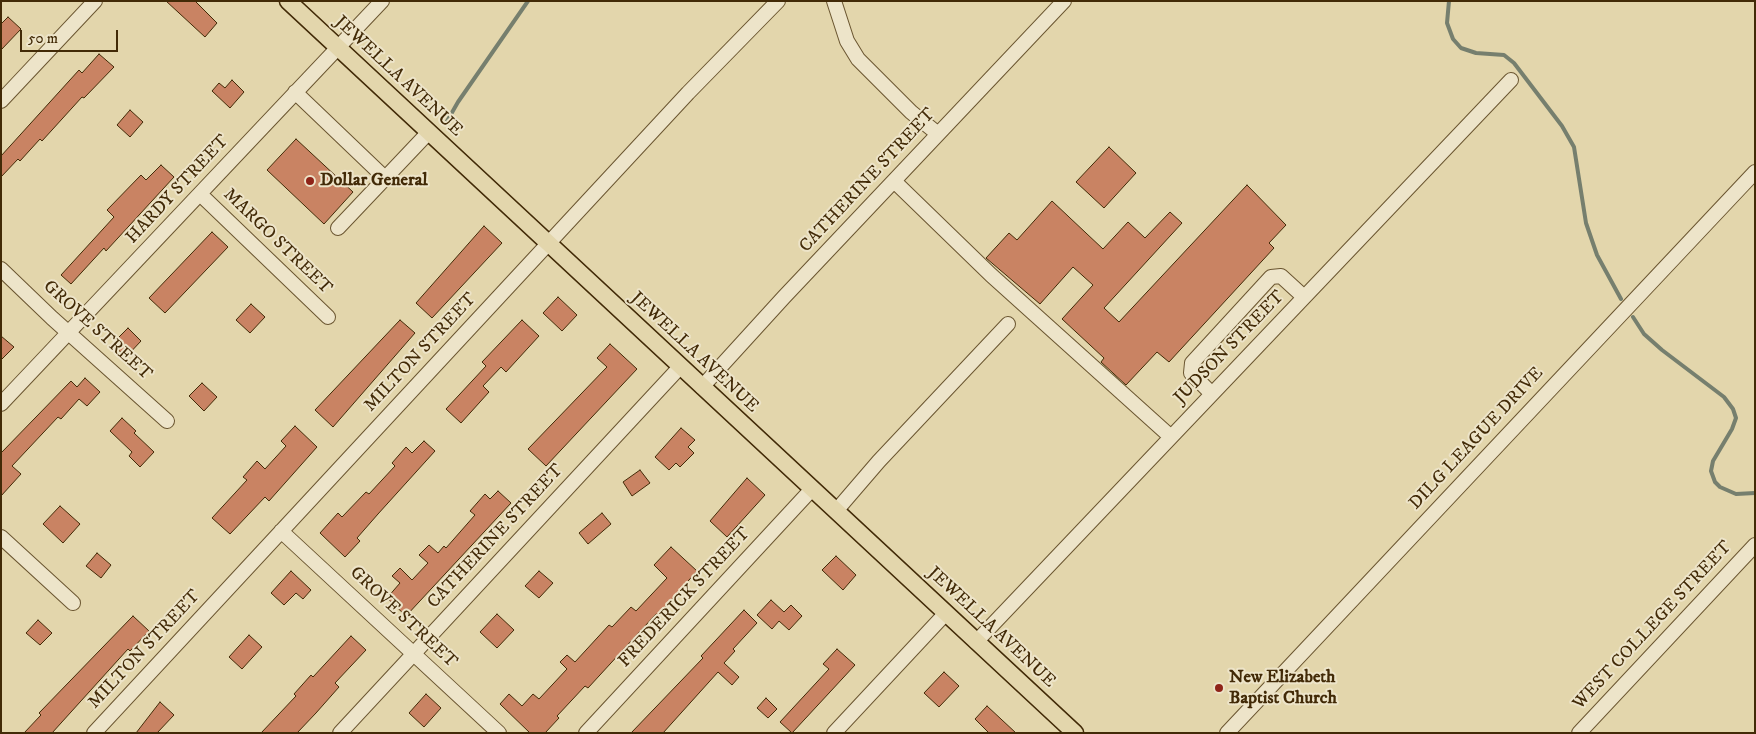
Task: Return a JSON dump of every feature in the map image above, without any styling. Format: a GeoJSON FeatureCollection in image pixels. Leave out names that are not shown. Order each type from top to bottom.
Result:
{"type":"FeatureCollection","features":[{"type":"Feature","properties":{"kind":"main road","name":"JEWELLA AVENUE"},"geometry":{"type":"LineString","coordinates":[[288,1],[547,244],[1075,733]]}},
{"type":"Feature","properties":{"kind":"street"},"geometry":{"type":"LineString","coordinates":[[1,101],[95,1]]}},
{"type":"Feature","properties":{"kind":"street","name":"HARDY STREET"},"geometry":{"type":"LineString","coordinates":[[1,404],[382,1]]}},
{"type":"Feature","properties":{"kind":"street","name":"MILTON STREET"},"geometry":{"type":"LineString","coordinates":[[94,733],[688,93],[778,1]]}},
{"type":"Feature","properties":{"kind":"street"},"geometry":{"type":"LineString","coordinates":[[834,1],[847,40],[858,59],[912,112],[938,134]]}},
{"type":"Feature","properties":{"kind":"street","name":"CATHERINE STREET"},"geometry":{"type":"LineString","coordinates":[[702,387],[1064,1]]}},
{"type":"Feature","properties":{"kind":"street","name":"JUDSON STREET"},"geometry":{"type":"LineString","coordinates":[[976,642],[1511,80]]}},
{"type":"Feature","properties":{"kind":"street"},"geometry":{"type":"LineString","coordinates":[[295,92],[384,178]]}},
{"type":"Feature","properties":{"kind":"street"},"geometry":{"type":"LineString","coordinates":[[338,228],[428,133]]}},
{"type":"Feature","properties":{"kind":"street","name":"DILG LEAGUE DRIVE"},"geometry":{"type":"LineString","coordinates":[[1227,733],[1755,172]]}},
{"type":"Feature","properties":{"kind":"street"},"geometry":{"type":"LineString","coordinates":[[894,181],[991,275],[1171,437]]}},
{"type":"Feature","properties":{"kind":"street","name":"MARGO STREET"},"geometry":{"type":"LineString","coordinates":[[200,194],[328,317]]}},
{"type":"Feature","properties":{"kind":"street","name":"GROVE STREET"},"geometry":{"type":"LineString","coordinates":[[1,269],[167,422]]}},
{"type":"Feature","properties":{"kind":"street"},"geometry":{"type":"LineString","coordinates":[[1212,394],[1191,373],[1192,364],[1271,277],[1281,276],[1304,297]]}},
{"type":"Feature","properties":{"kind":"street"},"geometry":{"type":"LineString","coordinates":[[836,511],[879,461],[1008,324]]}},
{"type":"Feature","properties":{"kind":"street","name":"CATHERINE STREET"},"geometry":{"type":"LineString","coordinates":[[340,733],[680,367]]}},
{"type":"Feature","properties":{"kind":"street","name":"FREDERICK STREET"},"geometry":{"type":"LineString","coordinates":[[586,733],[812,489]]}},
{"type":"Feature","properties":{"kind":"street","name":"GROVE STREET"},"geometry":{"type":"LineString","coordinates":[[281,531],[498,733]]}},
{"type":"Feature","properties":{"kind":"street"},"geometry":{"type":"LineString","coordinates":[[1,537],[73,603]]}},
{"type":"Feature","properties":{"kind":"street","name":"WEST COLLEGE STREET"},"geometry":{"type":"LineString","coordinates":[[1579,733],[1755,546]]}},
{"type":"Feature","properties":{"kind":"street"},"geometry":{"type":"LineString","coordinates":[[834,733],[946,613]]}},
{"type":"Feature","properties":{"kind":"building"},"geometry":{"type":"Polygon","coordinates":[[[166,1],[195,1],[217,23],[205,37],[166,1]]]}},
{"type":"Feature","properties":{"kind":"building"},"geometry":{"type":"Polygon","coordinates":[[[8,17],[21,29],[1,50],[1,24],[8,17]]]}},
{"type":"Feature","properties":{"kind":"building"},"geometry":{"type":"Polygon","coordinates":[[[99,54],[114,67],[84,98],[82,97],[42,141],[40,139],[20,161],[18,159],[1,177],[1,156],[79,70],[82,73],[99,54]]]}},
{"type":"Feature","properties":{"kind":"building"},"geometry":{"type":"Polygon","coordinates":[[[232,80],[244,92],[230,108],[212,91],[219,83],[225,88],[232,80]]]}},
{"type":"Feature","properties":{"kind":"building"},"geometry":{"type":"Polygon","coordinates":[[[130,110],[143,122],[130,137],[117,125],[130,110]]]}},
{"type":"Feature","properties":{"kind":"building","name":"Dollar General"},"geometry":{"type":"Polygon","coordinates":[[[296,139],[353,192],[324,224],[267,170],[296,139]]]}},
{"type":"Feature","properties":{"kind":"building"},"geometry":{"type":"Polygon","coordinates":[[[1109,147],[1136,173],[1104,208],[1076,182],[1109,147]]]}},
{"type":"Feature","properties":{"kind":"building"},"geometry":{"type":"Polygon","coordinates":[[[161,165],[174,177],[106,251],[104,248],[71,284],[61,275],[114,217],[107,210],[141,175],[146,180],[161,165]]]}},
{"type":"Feature","properties":{"kind":"building"},"geometry":{"type":"Polygon","coordinates":[[[1247,185],[1286,225],[1269,243],[1274,248],[1169,362],[1157,352],[1126,385],[1101,362],[1104,358],[1062,319],[1093,285],[1073,267],[1040,304],[986,258],[1009,233],[1017,240],[1052,201],[1103,249],[1128,222],[1145,238],[1170,212],[1182,223],[1104,308],[1119,322],[1247,185]]]}},
{"type":"Feature","properties":{"kind":"building"},"geometry":{"type":"Polygon","coordinates":[[[484,226],[502,243],[432,318],[416,303],[484,226]]]}},
{"type":"Feature","properties":{"kind":"building"},"geometry":{"type":"Polygon","coordinates":[[[212,232],[228,247],[165,313],[149,298],[212,232]]]}},
{"type":"Feature","properties":{"kind":"building"},"geometry":{"type":"Polygon","coordinates":[[[558,297],[577,315],[562,331],[543,313],[558,297]]]}},
{"type":"Feature","properties":{"kind":"building"},"geometry":{"type":"Polygon","coordinates":[[[251,304],[265,317],[250,333],[236,320],[251,304]]]}},
{"type":"Feature","properties":{"kind":"building"},"geometry":{"type":"Polygon","coordinates":[[[400,320],[415,333],[333,427],[315,410],[400,320]]]}},
{"type":"Feature","properties":{"kind":"building"},"geometry":{"type":"Polygon","coordinates":[[[522,320],[539,336],[506,372],[501,367],[483,386],[489,392],[461,423],[446,409],[486,366],[482,362],[522,320]]]}},
{"type":"Feature","properties":{"kind":"building"},"geometry":{"type":"Polygon","coordinates":[[[128,328],[141,341],[126,357],[112,344],[128,328]]]}},
{"type":"Feature","properties":{"kind":"building"},"geometry":{"type":"Polygon","coordinates":[[[1,336],[14,347],[1,360],[1,336]]]}},
{"type":"Feature","properties":{"kind":"building"},"geometry":{"type":"Polygon","coordinates":[[[610,344],[637,369],[546,466],[528,449],[607,367],[597,358],[610,344]]]}},
{"type":"Feature","properties":{"kind":"building"},"geometry":{"type":"Polygon","coordinates":[[[85,378],[100,392],[87,406],[79,399],[61,419],[58,417],[12,466],[21,474],[1,496],[1,453],[71,381],[77,387],[85,378]]]}},
{"type":"Feature","properties":{"kind":"building"},"geometry":{"type":"Polygon","coordinates":[[[202,383],[217,397],[204,411],[189,396],[202,383]]]}},
{"type":"Feature","properties":{"kind":"building"},"geometry":{"type":"Polygon","coordinates":[[[122,418],[136,431],[134,433],[154,452],[140,467],[129,456],[132,452],[110,431],[122,418]]]}},
{"type":"Feature","properties":{"kind":"building"},"geometry":{"type":"Polygon","coordinates":[[[295,426],[317,447],[269,501],[265,497],[230,534],[212,518],[247,480],[243,477],[257,461],[265,469],[286,446],[281,441],[295,426]]]}},
{"type":"Feature","properties":{"kind":"building"},"geometry":{"type":"Polygon","coordinates":[[[681,428],[695,440],[688,447],[694,453],[680,467],[676,463],[669,470],[655,457],[681,428]]]}},
{"type":"Feature","properties":{"kind":"building"},"geometry":{"type":"Polygon","coordinates":[[[424,441],[435,451],[357,538],[360,541],[345,557],[320,533],[338,513],[342,517],[366,492],[369,494],[395,466],[392,463],[406,447],[412,453],[424,441]]]}},
{"type":"Feature","properties":{"kind":"building"},"geometry":{"type":"Polygon","coordinates":[[[640,470],[650,483],[632,496],[623,482],[640,470]]]}},
{"type":"Feature","properties":{"kind":"building"},"geometry":{"type":"Polygon","coordinates":[[[747,478],[765,495],[727,537],[710,521],[747,478]]]}},
{"type":"Feature","properties":{"kind":"building"},"geometry":{"type":"Polygon","coordinates":[[[498,491],[511,503],[406,616],[387,598],[400,583],[392,576],[400,568],[412,580],[428,563],[419,555],[429,545],[438,553],[444,546],[446,548],[475,515],[470,511],[485,494],[490,499],[498,491]]]}},
{"type":"Feature","properties":{"kind":"building"},"geometry":{"type":"Polygon","coordinates":[[[60,506],[80,524],[63,543],[43,524],[60,506]]]}},
{"type":"Feature","properties":{"kind":"building"},"geometry":{"type":"Polygon","coordinates":[[[602,513],[611,524],[588,544],[579,533],[602,513]]]}},
{"type":"Feature","properties":{"kind":"building"},"geometry":{"type":"Polygon","coordinates":[[[671,547],[697,571],[588,688],[585,686],[557,716],[559,718],[545,733],[530,733],[500,704],[509,694],[522,706],[533,694],[539,699],[567,669],[560,662],[567,655],[575,662],[609,625],[612,627],[631,607],[636,611],[667,578],[654,565],[671,547]]]}},
{"type":"Feature","properties":{"kind":"building"},"geometry":{"type":"Polygon","coordinates":[[[97,553],[111,565],[101,578],[86,566],[97,553]]]}},
{"type":"Feature","properties":{"kind":"building"},"geometry":{"type":"Polygon","coordinates":[[[836,556],[856,575],[843,590],[822,570],[836,556]]]}},
{"type":"Feature","properties":{"kind":"building"},"geometry":{"type":"Polygon","coordinates":[[[291,571],[311,590],[303,599],[296,593],[284,605],[271,593],[291,571]]]}},
{"type":"Feature","properties":{"kind":"building"},"geometry":{"type":"Polygon","coordinates":[[[539,571],[553,583],[539,598],[525,586],[539,571]]]}},
{"type":"Feature","properties":{"kind":"building"},"geometry":{"type":"Polygon","coordinates":[[[771,600],[784,612],[791,605],[802,616],[789,630],[779,621],[772,629],[757,615],[771,600]]]}},
{"type":"Feature","properties":{"kind":"building"},"geometry":{"type":"Polygon","coordinates":[[[744,610],[757,623],[733,649],[735,651],[724,663],[739,677],[732,685],[718,672],[663,733],[631,733],[703,658],[701,656],[744,610]]]}},
{"type":"Feature","properties":{"kind":"building"},"geometry":{"type":"Polygon","coordinates":[[[497,614],[514,630],[497,648],[480,632],[497,614]]]}},
{"type":"Feature","properties":{"kind":"building"},"geometry":{"type":"Polygon","coordinates":[[[133,616],[149,631],[130,651],[128,649],[52,733],[24,733],[41,715],[39,713],[133,616]]]}},
{"type":"Feature","properties":{"kind":"building"},"geometry":{"type":"Polygon","coordinates":[[[38,620],[52,633],[40,645],[26,633],[38,620]]]}},
{"type":"Feature","properties":{"kind":"building"},"geometry":{"type":"Polygon","coordinates":[[[249,635],[262,647],[242,669],[229,657],[249,635]]]}},
{"type":"Feature","properties":{"kind":"building"},"geometry":{"type":"Polygon","coordinates":[[[351,636],[366,650],[335,683],[339,687],[316,713],[297,733],[261,733],[296,696],[294,694],[311,675],[313,677],[351,636]]]}},
{"type":"Feature","properties":{"kind":"building"},"geometry":{"type":"Polygon","coordinates":[[[837,649],[855,665],[792,733],[780,722],[829,669],[823,664],[837,649]]]}},
{"type":"Feature","properties":{"kind":"building"},"geometry":{"type":"Polygon","coordinates":[[[944,672],[959,686],[939,707],[924,693],[944,672]]]}},
{"type":"Feature","properties":{"kind":"building"},"geometry":{"type":"Polygon","coordinates":[[[426,694],[441,708],[424,727],[409,713],[426,694]]]}},
{"type":"Feature","properties":{"kind":"building"},"geometry":{"type":"Polygon","coordinates":[[[766,698],[777,709],[768,718],[757,708],[766,698]]]}},
{"type":"Feature","properties":{"kind":"building"},"geometry":{"type":"Polygon","coordinates":[[[160,702],[174,715],[157,733],[136,733],[160,702]]]}},
{"type":"Feature","properties":{"kind":"building"},"geometry":{"type":"Polygon","coordinates":[[[987,706],[1016,733],[989,733],[975,719],[987,706]]]}},
{"type":"Feature","properties":{"kind":"waterway"},"geometry":{"type":"LineString","coordinates":[[446,123],[458,102],[528,1]]}},
{"type":"Feature","properties":{"kind":"waterway"},"geometry":{"type":"LineString","coordinates":[[1449,1],[1447,23],[1453,39],[1461,48],[1476,53],[1504,55],[1514,63],[1562,126],[1574,147],[1586,223],[1597,255],[1621,299]]}},
{"type":"Feature","properties":{"kind":"waterway"},"geometry":{"type":"LineString","coordinates":[[1633,317],[1644,334],[1724,397],[1733,409],[1736,418],[1732,429],[1713,461],[1711,471],[1715,482],[1720,487],[1736,494],[1755,493]]}},
{"type":"Feature","properties":{"kind":"place","name":"Dollar General"},"geometry":{"type":"Point","coordinates":[310,181]}},
{"type":"Feature","properties":{"kind":"place","name":"New Elizabeth Baptist Church"},"geometry":{"type":"Point","coordinates":[1219,688]}}]}
